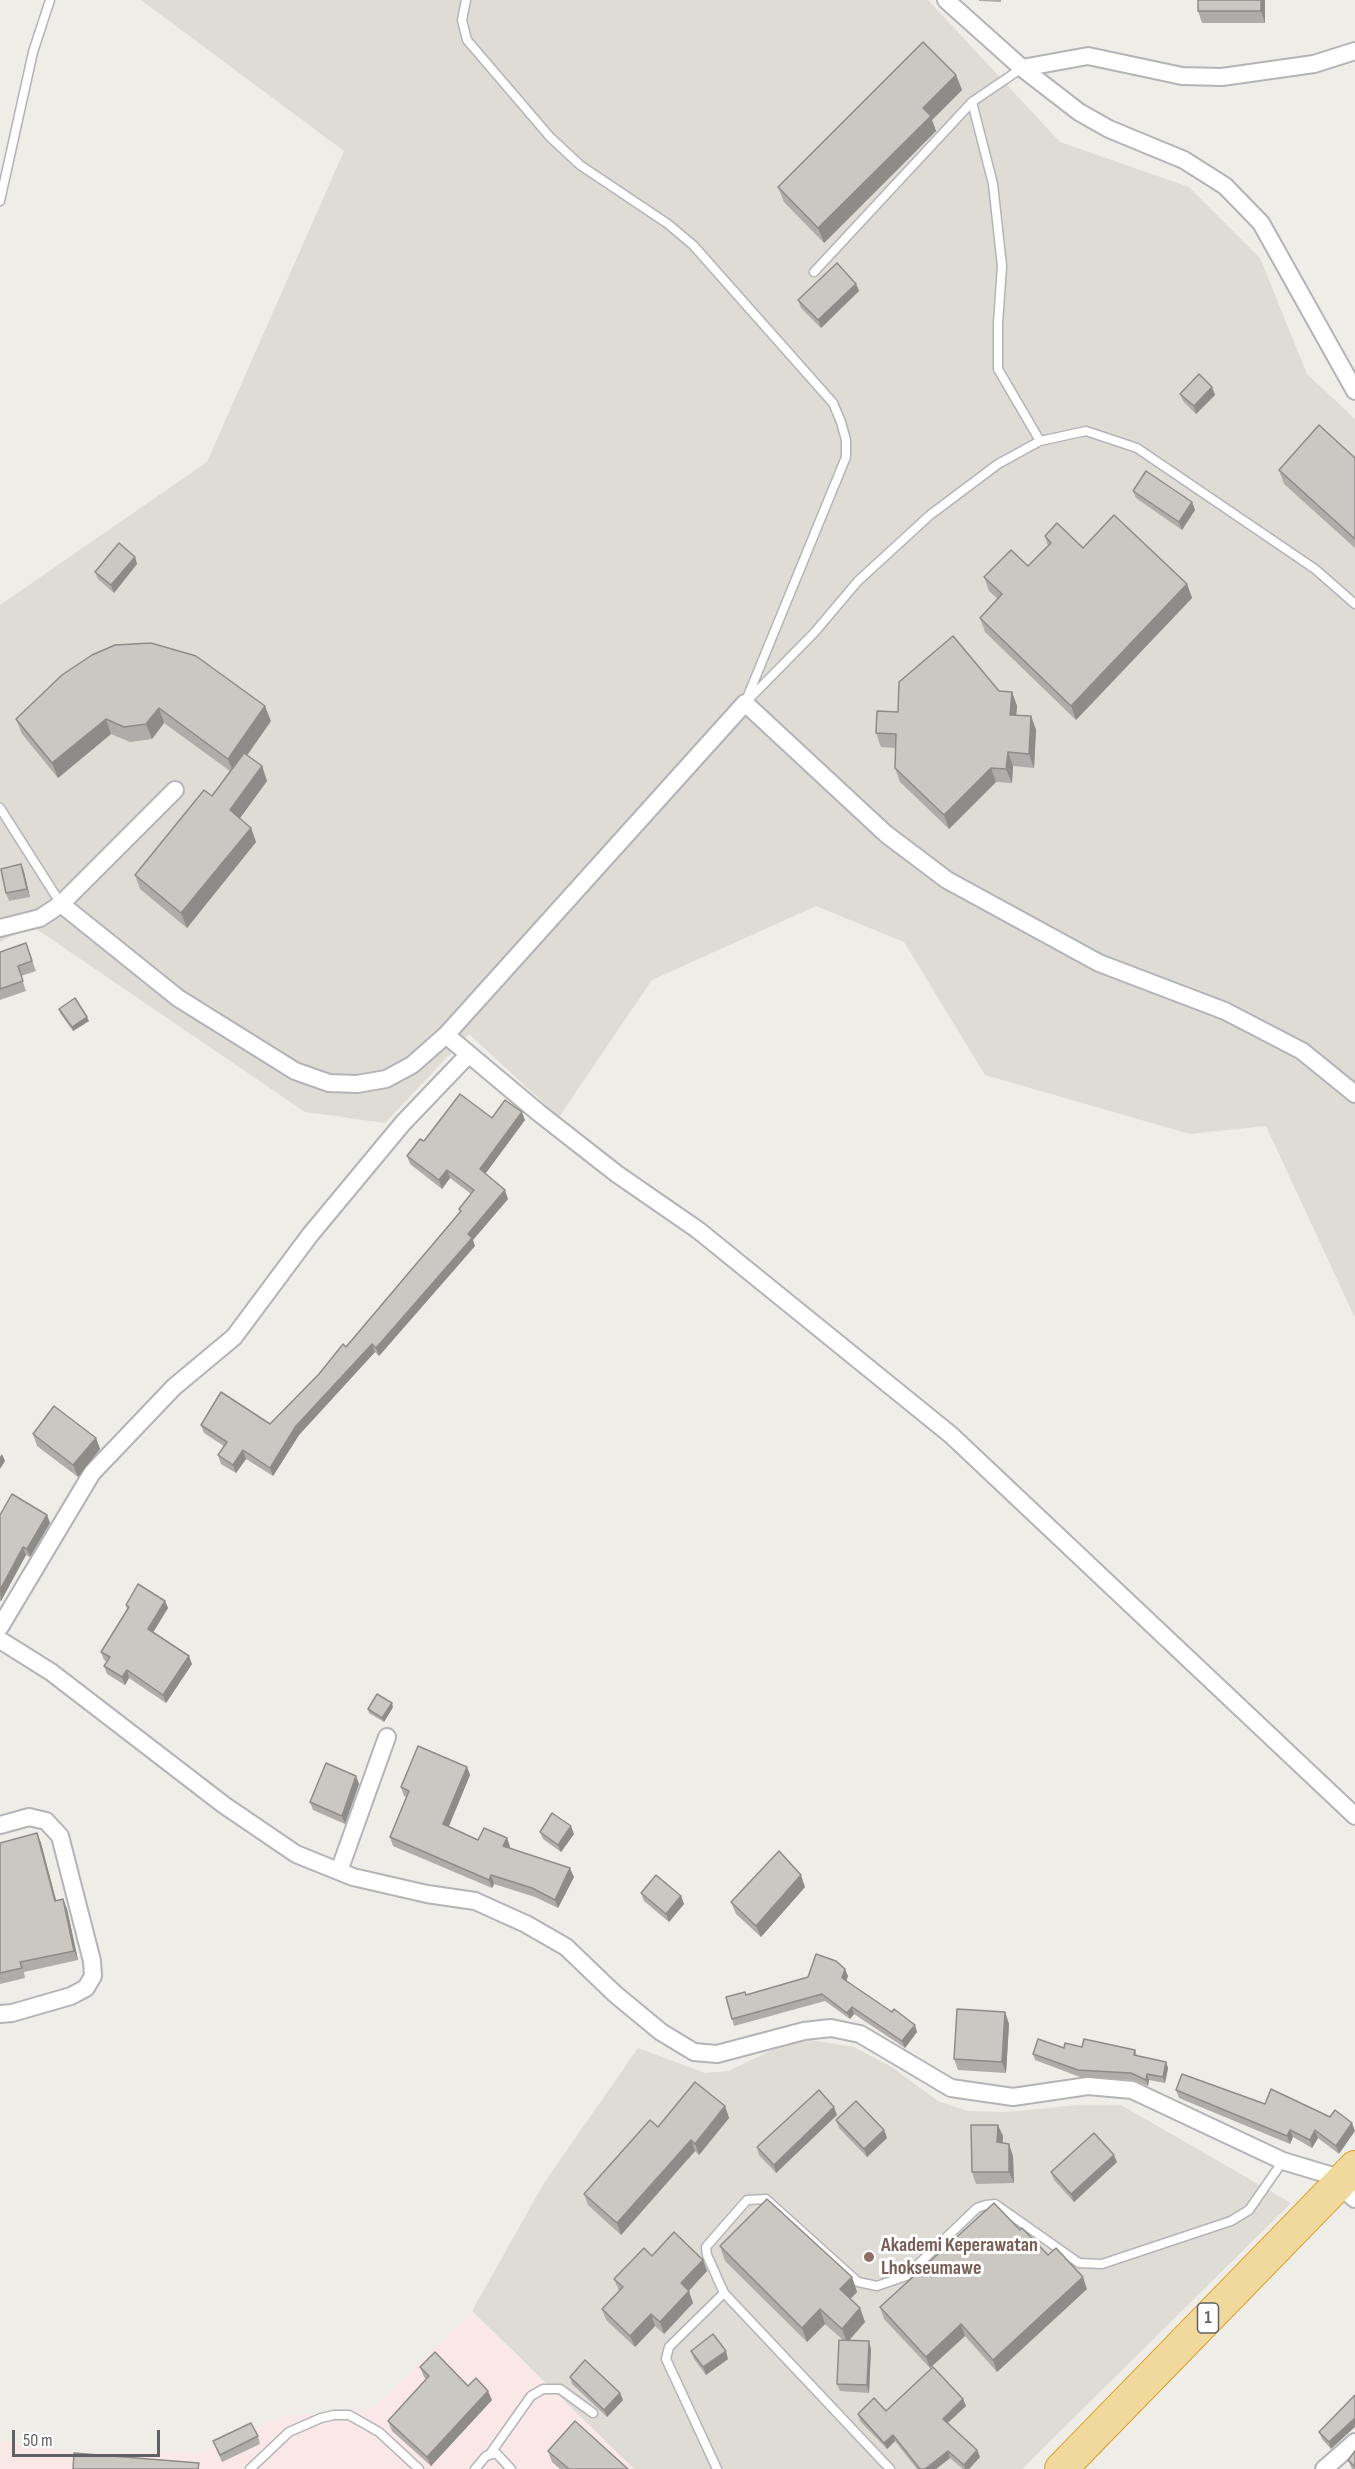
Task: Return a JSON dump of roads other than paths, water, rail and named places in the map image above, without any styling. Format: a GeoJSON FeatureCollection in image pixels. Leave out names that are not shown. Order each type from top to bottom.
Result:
{"type":"FeatureCollection","features":[{"type":"Feature","properties":{"kind":"highway","name":"1"},"geometry":{"type":"LineString","coordinates":[[1060,2469],[1348,2182]]}},
{"type":"Feature","properties":{"kind":"street"},"geometry":{"type":"LineString","coordinates":[[946,0],[1022,68],[1079,112],[1109,129],[1184,160],[1225,186],[1261,224],[1355,391]]}},
{"type":"Feature","properties":{"kind":"street"},"geometry":{"type":"LineString","coordinates":[[1022,68],[1088,56],[1182,76],[1222,77],[1314,64],[1355,51]]}},
{"type":"Feature","properties":{"kind":"street"},"geometry":{"type":"LineString","coordinates":[[61,904],[178,998],[295,1071],[329,1083],[357,1084],[386,1079],[412,1065],[446,1035],[745,703],[886,834],[947,880],[1099,963],[1225,1011],[1292,1046],[1355,1094]]}},
{"type":"Feature","properties":{"kind":"street"},"geometry":{"type":"LineString","coordinates":[[0,928],[40,918],[61,904],[175,790]]}},
{"type":"Feature","properties":{"kind":"street"},"geometry":{"type":"LineString","coordinates":[[446,1035],[617,1174],[698,1230],[951,1435],[1355,1816]]}},
{"type":"Feature","properties":{"kind":"street"},"geometry":{"type":"LineString","coordinates":[[0,1627],[92,1473],[174,1387],[234,1337],[324,1218],[403,1123],[469,1054]]}},
{"type":"Feature","properties":{"kind":"street"},"geometry":{"type":"LineString","coordinates":[[0,1640],[51,1672],[233,1811],[296,1854],[354,1877],[427,1894],[475,1901],[526,1924],[566,1947],[615,1995],[661,2032],[693,2052],[717,2054],[804,2031],[831,2028],[860,2034],[951,2088],[1013,2097],[1088,2086],[1132,2090],[1283,2161],[1348,2182]]}},
{"type":"Feature","properties":{"kind":"street"},"geometry":{"type":"LineString","coordinates":[[339,1871],[387,1737]]}},
{"type":"Feature","properties":{"kind":"street"},"geometry":{"type":"LineString","coordinates":[[0,1825],[29,1817],[46,1821],[60,1836],[92,1961],[93,1976],[86,1988],[71,1996],[12,2013],[0,2014]]}},
{"type":"Feature","properties":{"kind":"street"},"geometry":{"type":"LineString","coordinates":[[1324,2469],[1355,2442]]}},
{"type":"Feature","properties":{"kind":"lane"},"geometry":{"type":"LineString","coordinates":[[0,201],[33,52],[50,0]]}},
{"type":"Feature","properties":{"kind":"lane"},"geometry":{"type":"LineString","coordinates":[[466,0],[462,20],[467,40],[550,137],[580,165],[659,218],[693,245],[833,403],[841,422],[846,440],[846,458],[745,703]]}},
{"type":"Feature","properties":{"kind":"lane"},"geometry":{"type":"LineString","coordinates":[[814,272],[972,102],[1022,68]]}},
{"type":"Feature","properties":{"kind":"lane"},"geometry":{"type":"LineString","coordinates":[[972,102],[993,184],[1002,266],[998,369],[1040,441]]}},
{"type":"Feature","properties":{"kind":"lane"},"geometry":{"type":"LineString","coordinates":[[745,703],[814,633],[858,581],[930,514],[998,464],[1040,441],[1086,431],[1137,448],[1315,569],[1355,604]]}},
{"type":"Feature","properties":{"kind":"lane"},"geometry":{"type":"LineString","coordinates":[[0,808],[61,904]]}},
{"type":"Feature","properties":{"kind":"lane"},"geometry":{"type":"LineString","coordinates":[[890,2469],[724,2293],[707,2255],[706,2247],[747,2200],[766,2199],[858,2282],[877,2286],[906,2276],[977,2208],[986,2205],[995,2204],[1079,2263],[1102,2264],[1231,2221],[1249,2210],[1283,2161]]}},
{"type":"Feature","properties":{"kind":"lane"},"geometry":{"type":"LineString","coordinates":[[717,2469],[666,2359],[669,2347],[724,2293]]}},
{"type":"Feature","properties":{"kind":"lane"},"geometry":{"type":"LineString","coordinates":[[475,2469],[490,2454],[531,2396],[543,2390],[560,2389],[593,2413]]}},
{"type":"Feature","properties":{"kind":"lane"},"geometry":{"type":"LineString","coordinates":[[250,2469],[289,2432],[334,2415],[349,2415],[379,2432],[419,2469]]}},
{"type":"Feature","properties":{"kind":"lane"},"geometry":{"type":"LineString","coordinates":[[490,2454],[496,2453],[511,2469]]}},
{"type":"Feature","properties":{"kind":"place","name":"Akademi Keperawatan Lhokseumawe"},"geometry":{"type":"Point","coordinates":[869,2257]}}]}
